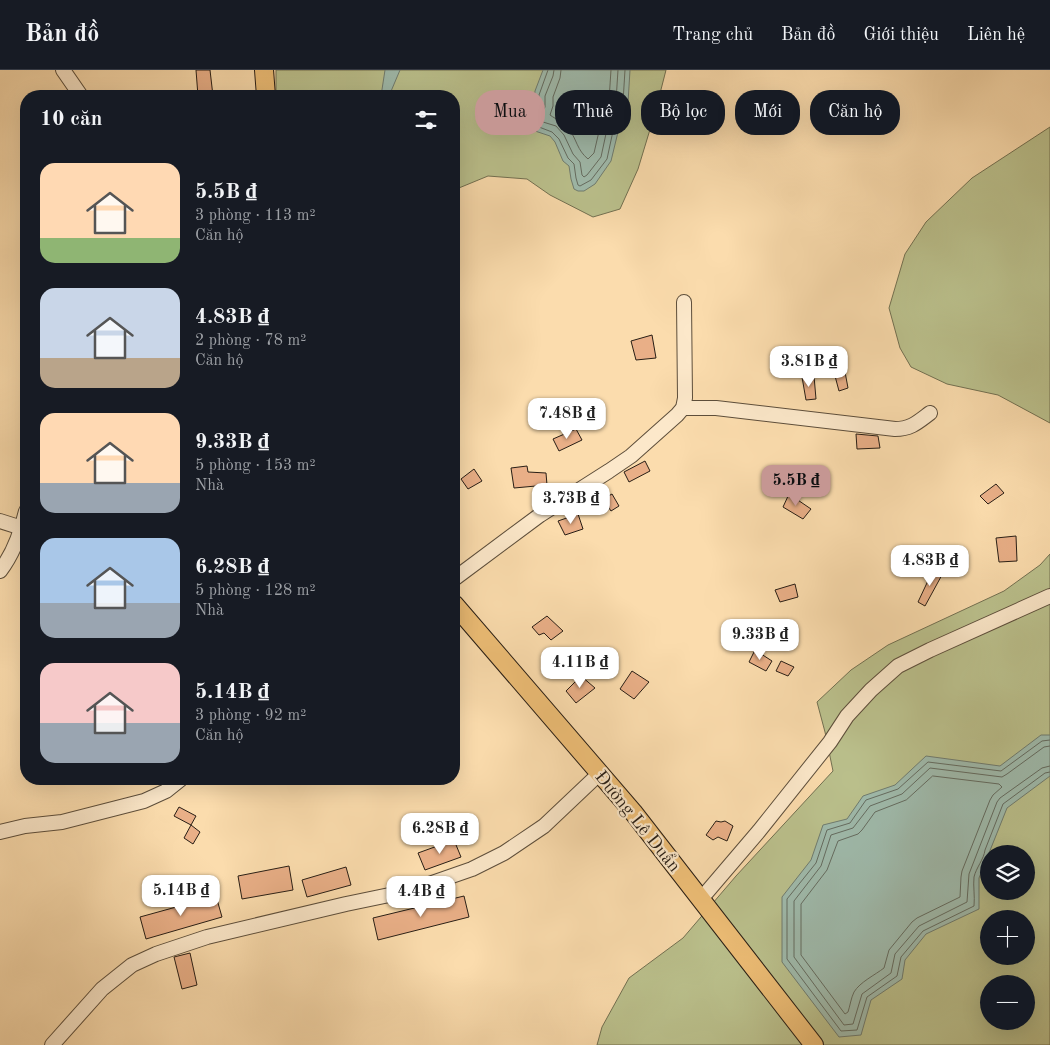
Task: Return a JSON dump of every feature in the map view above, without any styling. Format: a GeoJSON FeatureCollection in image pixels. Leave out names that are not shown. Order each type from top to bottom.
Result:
{"type":"FeatureCollection","features":[{"type":"Feature","properties":{"kind":"main road"},"geometry":{"type":"LineString","coordinates":[[264,70],[266,90]]}},
{"type":"Feature","properties":{"kind":"main road","name":"Đường Lê Duẩn"},"geometry":{"type":"LineString","coordinates":[[460,611],[633,812],[814,1045]]}},
{"type":"Feature","properties":{"kind":"street"},"geometry":{"type":"LineString","coordinates":[[63,70],[77,90]]}},
{"type":"Feature","properties":{"kind":"street"},"geometry":{"type":"LineString","coordinates":[[460,575],[540,515],[631,456],[677,416],[683,408],[684,398],[684,302]]}},
{"type":"Feature","properties":{"kind":"street"},"geometry":{"type":"LineString","coordinates":[[683,408],[716,408],[895,429],[914,425],[930,413]]}},
{"type":"Feature","properties":{"kind":"street"},"geometry":{"type":"LineString","coordinates":[[0,521],[20,527]]}},
{"type":"Feature","properties":{"kind":"street"},"geometry":{"type":"LineString","coordinates":[[0,570],[14,548],[20,533]]}},
{"type":"Feature","properties":{"kind":"street"},"geometry":{"type":"LineString","coordinates":[[701,899],[759,831],[830,742],[847,716],[877,684],[898,666],[1050,596]]}},
{"type":"Feature","properties":{"kind":"street"},"geometry":{"type":"LineString","coordinates":[[52,1045],[102,989],[132,965],[156,954],[207,937],[399,893],[472,868],[504,853],[544,826],[600,773]]}},
{"type":"Feature","properties":{"kind":"street"},"geometry":{"type":"LineString","coordinates":[[0,832],[25,826],[62,822],[144,801],[166,791],[174,785]]}},
{"type":"Feature","properties":{"kind":"green space"},"geometry":{"type":"Polygon","coordinates":[[[276,70],[666,70],[661,90],[641,90],[641,135],[648,135],[638,169],[620,209],[593,217],[550,195],[527,179],[488,176],[460,188],[460,90],[276,90],[276,70]]]}},
{"type":"Feature","properties":{"kind":"green space"},"geometry":{"type":"Polygon","coordinates":[[[1050,127],[1050,423],[998,395],[947,384],[911,367],[900,348],[889,308],[905,254],[926,222],[972,178],[1050,127]]]}},
{"type":"Feature","properties":{"kind":"green space"},"geometry":{"type":"Polygon","coordinates":[[[1050,554],[1050,1045],[597,1045],[602,1027],[629,978],[683,938],[736,876],[833,771],[817,702],[851,670],[888,645],[1004,591],[1040,565],[1050,554]]]}},
{"type":"Feature","properties":{"kind":"water"},"geometry":{"type":"Polygon","coordinates":[[[385,70],[400,70],[392,90],[382,90],[385,70]]]}},
{"type":"Feature","properties":{"kind":"water"},"geometry":{"type":"Polygon","coordinates":[[[543,70],[630,70],[629,90],[555,90],[555,135],[617,135],[611,161],[595,184],[584,191],[574,189],[569,166],[563,161],[555,142],[550,136],[545,134],[545,90],[535,90],[543,70]]]}},
{"type":"Feature","properties":{"kind":"water"},"geometry":{"type":"Polygon","coordinates":[[[1041,735],[1050,735],[1050,776],[1007,808],[992,845],[980,845],[979,909],[926,934],[905,960],[902,979],[871,1000],[861,1035],[839,1037],[782,962],[782,897],[811,860],[823,825],[847,819],[863,796],[895,785],[926,756],[1000,766],[1041,735]]]}},
{"type":"Feature","properties":{"kind":"building"},"geometry":{"type":"Polygon","coordinates":[[[196,70],[210,70],[212,90],[198,90],[196,70]]]}},
{"type":"Feature","properties":{"kind":"building"},"geometry":{"type":"Polygon","coordinates":[[[652,335],[656,358],[636,360],[631,341],[652,335]]]}},
{"type":"Feature","properties":{"kind":"building"},"geometry":{"type":"Polygon","coordinates":[[[845,372],[848,388],[839,391],[835,376],[845,372]]]}},
{"type":"Feature","properties":{"kind":"building"},"geometry":{"type":"Polygon","coordinates":[[[814,376],[816,399],[806,400],[802,377],[814,376]]]}},
{"type":"Feature","properties":{"kind":"building"},"geometry":{"type":"Polygon","coordinates":[[[576,429],[582,440],[559,451],[553,439],[576,429]]]}},
{"type":"Feature","properties":{"kind":"building"},"geometry":{"type":"Polygon","coordinates":[[[856,434],[878,436],[880,448],[857,449],[856,434]]]}},
{"type":"Feature","properties":{"kind":"building"},"geometry":{"type":"Polygon","coordinates":[[[645,461],[650,471],[629,482],[624,472],[645,461]]]}},
{"type":"Feature","properties":{"kind":"building"},"geometry":{"type":"Polygon","coordinates":[[[527,466],[528,472],[546,473],[547,485],[514,488],[511,468],[527,466]]]}},
{"type":"Feature","properties":{"kind":"building"},"geometry":{"type":"Polygon","coordinates":[[[474,469],[482,481],[468,489],[461,479],[474,469]]]}},
{"type":"Feature","properties":{"kind":"building"},"geometry":{"type":"Polygon","coordinates":[[[996,484],[1004,493],[988,504],[980,496],[996,484]]]}},
{"type":"Feature","properties":{"kind":"building"},"geometry":{"type":"Polygon","coordinates":[[[612,494],[619,506],[611,511],[603,499],[612,494]]]}},
{"type":"Feature","properties":{"kind":"building"},"geometry":{"type":"Polygon","coordinates":[[[789,494],[811,509],[803,519],[783,507],[789,494]]]}},
{"type":"Feature","properties":{"kind":"building"},"geometry":{"type":"Polygon","coordinates":[[[578,514],[583,529],[565,535],[558,521],[578,514]]]}},
{"type":"Feature","properties":{"kind":"building"},"geometry":{"type":"Polygon","coordinates":[[[1016,536],[1017,561],[999,562],[996,538],[1016,536]]]}},
{"type":"Feature","properties":{"kind":"building"},"geometry":{"type":"Polygon","coordinates":[[[934,568],[943,573],[925,606],[918,602],[934,568]]]}},
{"type":"Feature","properties":{"kind":"building"},"geometry":{"type":"Polygon","coordinates":[[[795,584],[798,597],[780,602],[775,590],[795,584]]]}},
{"type":"Feature","properties":{"kind":"building"},"geometry":{"type":"Polygon","coordinates":[[[547,616],[563,631],[551,640],[544,633],[539,635],[532,627],[547,616]]]}},
{"type":"Feature","properties":{"kind":"building"},"geometry":{"type":"Polygon","coordinates":[[[755,650],[772,661],[766,671],[749,662],[755,650]]]}},
{"type":"Feature","properties":{"kind":"building"},"geometry":{"type":"Polygon","coordinates":[[[781,661],[794,667],[788,676],[776,671],[781,661]]]}},
{"type":"Feature","properties":{"kind":"building"},"geometry":{"type":"Polygon","coordinates":[[[632,671],[649,682],[634,699],[620,689],[632,671]]]}},
{"type":"Feature","properties":{"kind":"building"},"geometry":{"type":"Polygon","coordinates":[[[581,676],[595,688],[576,703],[566,691],[581,676]]]}},
{"type":"Feature","properties":{"kind":"building"},"geometry":{"type":"Polygon","coordinates":[[[179,807],[196,816],[191,825],[174,816],[179,807]]]}},
{"type":"Feature","properties":{"kind":"building"},"geometry":{"type":"Polygon","coordinates":[[[716,821],[725,821],[733,826],[727,841],[718,837],[713,840],[706,835],[716,821]]]}},
{"type":"Feature","properties":{"kind":"building"},"geometry":{"type":"Polygon","coordinates":[[[191,825],[200,832],[193,844],[184,838],[191,825]]]}},
{"type":"Feature","properties":{"kind":"building"},"geometry":{"type":"Polygon","coordinates":[[[454,840],[461,857],[425,870],[418,853],[454,840]]]}},
{"type":"Feature","properties":{"kind":"building"},"geometry":{"type":"Polygon","coordinates":[[[289,866],[293,890],[242,899],[238,876],[289,866]]]}},
{"type":"Feature","properties":{"kind":"building"},"geometry":{"type":"Polygon","coordinates":[[[346,867],[351,885],[307,897],[302,880],[346,867]]]}},
{"type":"Feature","properties":{"kind":"building"},"geometry":{"type":"Polygon","coordinates":[[[216,896],[222,917],[146,939],[140,917],[216,896]]]}},
{"type":"Feature","properties":{"kind":"building"},"geometry":{"type":"Polygon","coordinates":[[[464,896],[469,917],[378,940],[373,918],[464,896]]]}},
{"type":"Feature","properties":{"kind":"building"},"geometry":{"type":"Polygon","coordinates":[[[190,953],[197,985],[182,989],[174,957],[190,953]]]}}]}
